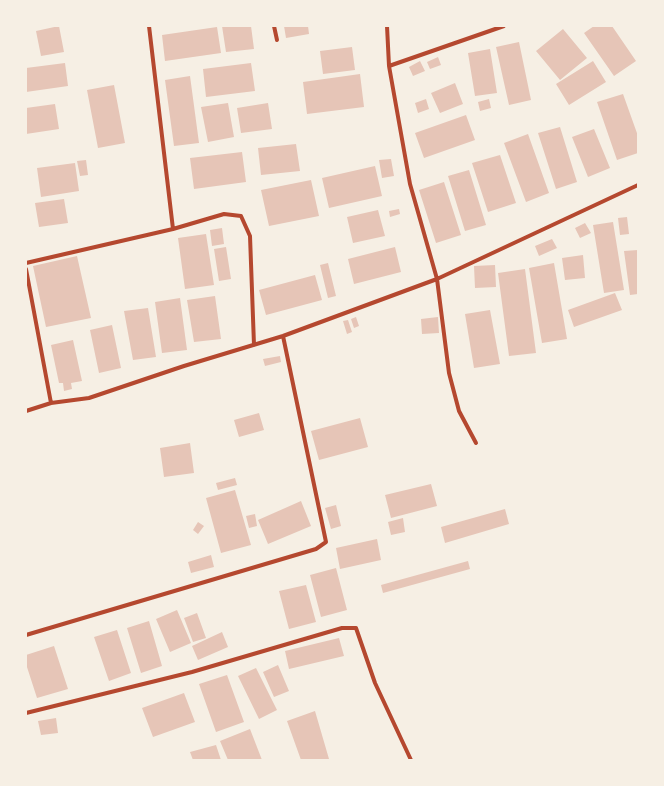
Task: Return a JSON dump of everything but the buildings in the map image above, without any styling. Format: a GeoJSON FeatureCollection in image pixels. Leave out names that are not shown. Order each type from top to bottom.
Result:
{"type":"FeatureCollection","features":[{"type":"Feature","properties":{"kind":"street"},"geometry":{"type":"LineString","coordinates":[[149,26],[173,229]]}},
{"type":"Feature","properties":{"kind":"street"},"geometry":{"type":"LineString","coordinates":[[274,26],[277,40]]}},
{"type":"Feature","properties":{"kind":"street"},"geometry":{"type":"LineString","coordinates":[[387,26],[389,66],[410,184],[437,279],[449,373],[459,411],[476,443]]}},
{"type":"Feature","properties":{"kind":"street"},"geometry":{"type":"LineString","coordinates":[[389,66],[504,26]]}},
{"type":"Feature","properties":{"kind":"street"},"geometry":{"type":"LineString","coordinates":[[26,411],[51,403],[89,398],[184,366],[283,336],[437,279],[638,185]]}},
{"type":"Feature","properties":{"kind":"street"},"geometry":{"type":"LineString","coordinates":[[26,263],[173,229],[224,214],[241,216],[250,236],[254,345]]}},
{"type":"Feature","properties":{"kind":"street"},"geometry":{"type":"LineString","coordinates":[[26,269],[51,403]]}},
{"type":"Feature","properties":{"kind":"street"},"geometry":{"type":"LineString","coordinates":[[26,635],[316,549],[326,542],[283,336]]}},
{"type":"Feature","properties":{"kind":"street"},"geometry":{"type":"LineString","coordinates":[[26,713],[192,672],[342,628],[356,628],[375,683],[412,760]]}}]}
